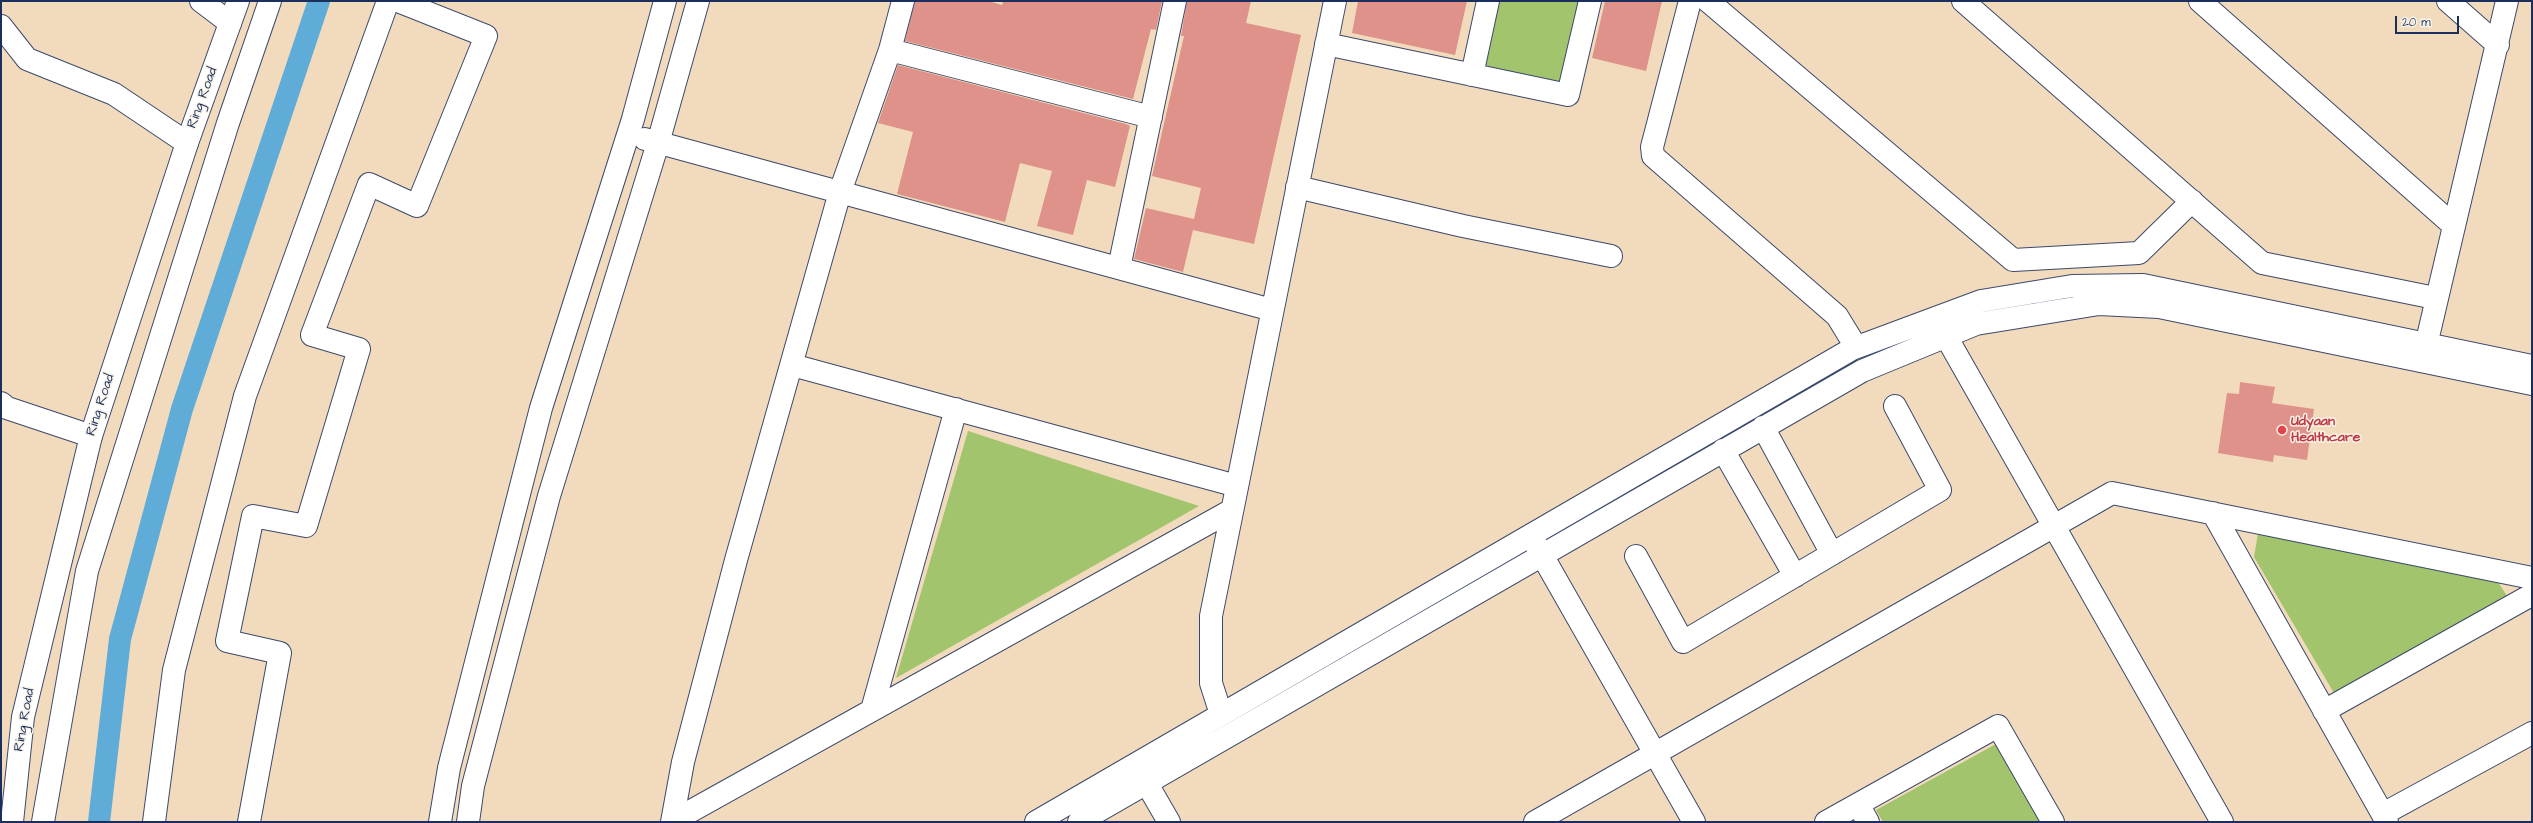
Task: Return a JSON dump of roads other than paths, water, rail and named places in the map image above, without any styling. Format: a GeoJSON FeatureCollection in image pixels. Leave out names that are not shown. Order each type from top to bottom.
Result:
{"type":"FeatureCollection","features":[{"type":"Feature","properties":{"kind":"street"},"geometry":{"type":"LineString","coordinates":[[201,1],[230,22]]}},
{"type":"Feature","properties":{"kind":"street","name":"Ring Road"},"geometry":{"type":"LineString","coordinates":[[12,822],[23,717],[91,436],[187,143],[238,1]]}},
{"type":"Feature","properties":{"kind":"street"},"geometry":{"type":"LineString","coordinates":[[43,822],[49,779],[87,571],[228,123],[270,1]]}},
{"type":"Feature","properties":{"kind":"street"},"geometry":{"type":"LineString","coordinates":[[154,822],[174,670],[245,396],[388,1]]}},
{"type":"Feature","properties":{"kind":"street"},"geometry":{"type":"LineString","coordinates":[[249,822],[280,653],[227,641],[253,516],[306,526],[359,349],[312,335],[368,184],[417,206],[486,36],[438,8],[398,1]]}},
{"type":"Feature","properties":{"kind":"street"},"geometry":{"type":"LineString","coordinates":[[440,822],[449,768],[541,408],[628,134],[664,1]]}},
{"type":"Feature","properties":{"kind":"street"},"geometry":{"type":"LineString","coordinates":[[444,797],[470,813],[473,786],[549,496],[658,143],[698,1]]}},
{"type":"Feature","properties":{"kind":"street"},"geometry":{"type":"LineString","coordinates":[[672,822],[689,739],[736,560],[840,192],[890,50],[903,1]]}},
{"type":"Feature","properties":{"kind":"street"},"geometry":{"type":"LineString","coordinates":[[1119,268],[1175,1]]}},
{"type":"Feature","properties":{"kind":"street"},"geometry":{"type":"LineString","coordinates":[[1222,714],[1211,683],[1211,616],[1335,1]]}},
{"type":"Feature","properties":{"kind":"street"},"geometry":{"type":"LineString","coordinates":[[1472,75],[1488,1]]}},
{"type":"Feature","properties":{"kind":"street"},"geometry":{"type":"LineString","coordinates":[[1326,44],[1568,95],[1590,1]]}},
{"type":"Feature","properties":{"kind":"street"},"geometry":{"type":"LineString","coordinates":[[1690,1],[1652,147],[1653,156],[1837,316],[1856,347]]}},
{"type":"Feature","properties":{"kind":"street"},"geometry":{"type":"LineString","coordinates":[[1708,1],[2013,260],[2139,253],[2192,201]]}},
{"type":"Feature","properties":{"kind":"street"},"geometry":{"type":"LineString","coordinates":[[1963,1],[2262,263],[2435,298]]}},
{"type":"Feature","properties":{"kind":"street"},"geometry":{"type":"LineString","coordinates":[[2448,1],[2498,45]]}},
{"type":"Feature","properties":{"kind":"street"},"geometry":{"type":"LineString","coordinates":[[2424,353],[2435,298],[2498,45],[2507,1]]}},
{"type":"Feature","properties":{"kind":"street"},"geometry":{"type":"LineString","coordinates":[[2206,3],[2453,225]]}},
{"type":"Feature","properties":{"kind":"street"},"geometry":{"type":"LineString","coordinates":[[1,26],[27,59],[114,94],[187,143]]}},
{"type":"Feature","properties":{"kind":"street"},"geometry":{"type":"LineString","coordinates":[[890,50],[1151,117]]}},
{"type":"Feature","properties":{"kind":"street"},"geometry":{"type":"LineString","coordinates":[[628,134],[1272,310]]}},
{"type":"Feature","properties":{"kind":"street"},"geometry":{"type":"LineString","coordinates":[[1297,187],[1463,226],[1611,256]]}},
{"type":"Feature","properties":{"kind":"street"},"geometry":{"type":"LineString","coordinates":[[1036,822],[1856,347],[1981,301],[2064,287],[2143,285],[2424,353],[2532,384]]}},
{"type":"Feature","properties":{"kind":"street"},"geometry":{"type":"LineString","coordinates":[[1079,822],[1862,371],[1976,324],[2099,304],[2151,306],[2424,353],[2532,366]]}},
{"type":"Feature","properties":{"kind":"street"},"geometry":{"type":"LineString","coordinates":[[1935,318],[2222,822]]}},
{"type":"Feature","properties":{"kind":"street"},"geometry":{"type":"LineString","coordinates":[[792,365],[1237,486]]}},
{"type":"Feature","properties":{"kind":"street"},"geometry":{"type":"LineString","coordinates":[[1,403],[6,408],[91,436]]}},
{"type":"Feature","properties":{"kind":"street"},"geometry":{"type":"LineString","coordinates":[[1636,556],[1683,642],[1940,490],[1895,406]]}},
{"type":"Feature","properties":{"kind":"street"},"geometry":{"type":"LineString","coordinates":[[872,710],[956,409]]}},
{"type":"Feature","properties":{"kind":"street"},"geometry":{"type":"LineString","coordinates":[[1763,427],[1832,554]]}},
{"type":"Feature","properties":{"kind":"street"},"geometry":{"type":"LineString","coordinates":[[1723,450],[1795,576]]}},
{"type":"Feature","properties":{"kind":"street"},"geometry":{"type":"LineString","coordinates":[[520,489],[549,496]]}},
{"type":"Feature","properties":{"kind":"street"},"geometry":{"type":"LineString","coordinates":[[1535,822],[2053,525],[2112,493],[2213,513],[2526,590]]}},
{"type":"Feature","properties":{"kind":"street"},"geometry":{"type":"LineString","coordinates":[[672,822],[1232,510]]}},
{"type":"Feature","properties":{"kind":"street"},"geometry":{"type":"LineString","coordinates":[[2213,513],[2385,818],[2532,733]]}},
{"type":"Feature","properties":{"kind":"street"},"geometry":{"type":"LineString","coordinates":[[1531,534],[1694,822]]}},
{"type":"Feature","properties":{"kind":"street"},"geometry":{"type":"LineString","coordinates":[[508,537],[536,546]]}},
{"type":"Feature","properties":{"kind":"street"},"geometry":{"type":"LineString","coordinates":[[2324,711],[2526,590]]}},
{"type":"Feature","properties":{"kind":"street"},"geometry":{"type":"LineString","coordinates":[[1826,822],[1863,813],[1998,726],[2053,822]]}},
{"type":"Feature","properties":{"kind":"street"},"geometry":{"type":"LineString","coordinates":[[1136,764],[1169,822]]}},
{"type":"Feature","properties":{"kind":"waterway"},"geometry":{"type":"LineString","coordinates":[[99,822],[120,639],[182,409],[319,1]]}},
{"type":"Feature","properties":{"kind":"place","name":"Udyaan Healthcare"},"geometry":{"type":"Point","coordinates":[2282,430]}}]}
